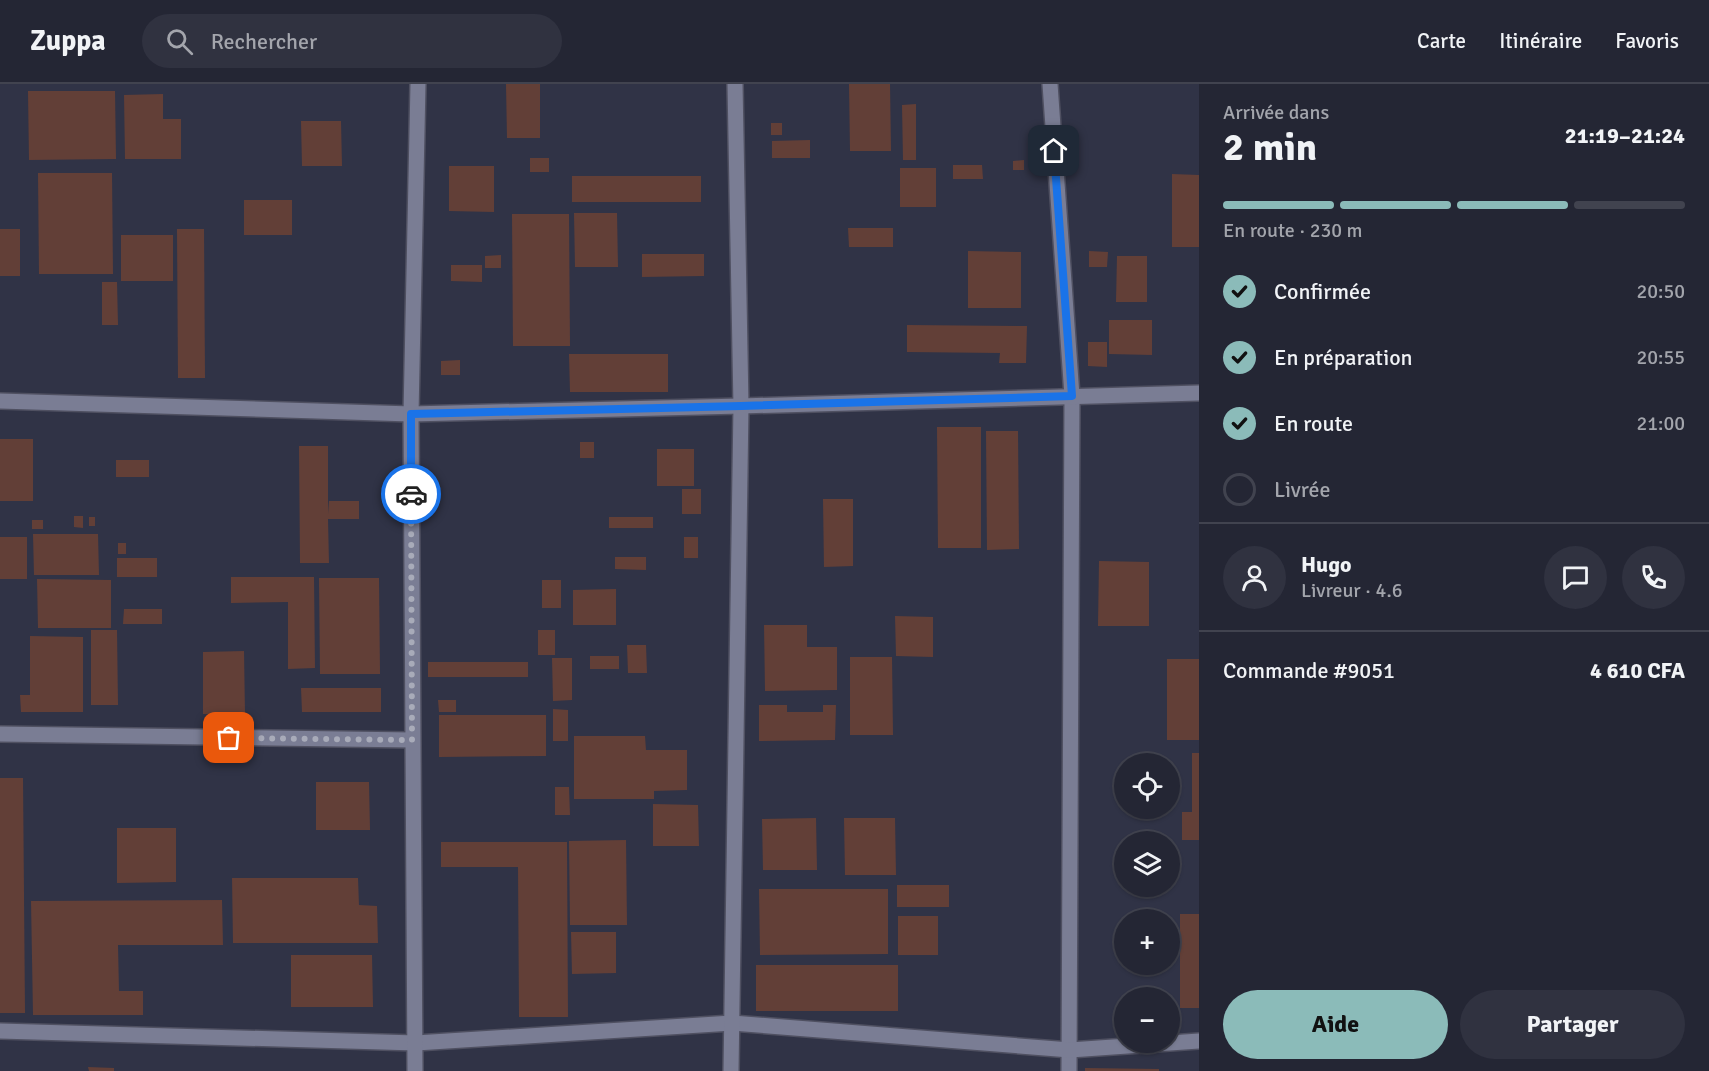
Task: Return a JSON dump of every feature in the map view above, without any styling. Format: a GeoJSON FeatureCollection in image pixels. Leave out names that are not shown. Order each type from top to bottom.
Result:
{"type":"FeatureCollection","features":[{"type":"Feature","properties":{"kind":"street"},"geometry":{"type":"LineString","coordinates":[[415,1071],[411,414],[418,84]]}},
{"type":"Feature","properties":{"kind":"street"},"geometry":{"type":"LineString","coordinates":[[731,1071],[741,406],[735,84]]}},
{"type":"Feature","properties":{"kind":"street"},"geometry":{"type":"LineString","coordinates":[[1050,84],[1072,396],[1069,1071]]}},
{"type":"Feature","properties":{"kind":"street"},"geometry":{"type":"LineString","coordinates":[[0,401],[411,414],[1199,393]]}},
{"type":"Feature","properties":{"kind":"street"},"geometry":{"type":"LineString","coordinates":[[0,735],[412,740]]}},
{"type":"Feature","properties":{"kind":"street"},"geometry":{"type":"LineString","coordinates":[[0,1031],[416,1043],[732,1023],[1070,1050],[1199,1041]]}},
{"type":"Feature","properties":{"kind":"building"},"geometry":{"type":"Polygon","coordinates":[[[506,84],[540,84],[540,138],[507,138],[506,84]]]}},
{"type":"Feature","properties":{"kind":"building"},"geometry":{"type":"Polygon","coordinates":[[[849,84],[890,84],[891,151],[850,151],[849,84]]]}},
{"type":"Feature","properties":{"kind":"building"},"geometry":{"type":"Polygon","coordinates":[[[28,91],[115,91],[116,159],[29,160],[28,91]]]}},
{"type":"Feature","properties":{"kind":"building"},"geometry":{"type":"Polygon","coordinates":[[[163,94],[163,119],[181,119],[181,159],[125,159],[124,95],[163,94]]]}},
{"type":"Feature","properties":{"kind":"building"},"geometry":{"type":"Polygon","coordinates":[[[916,104],[916,160],[903,160],[902,105],[916,104]]]}},
{"type":"Feature","properties":{"kind":"building"},"geometry":{"type":"Polygon","coordinates":[[[301,121],[341,121],[342,166],[302,166],[301,121]]]}},
{"type":"Feature","properties":{"kind":"building"},"geometry":{"type":"Polygon","coordinates":[[[771,123],[782,123],[782,135],[771,135],[771,123]]]}},
{"type":"Feature","properties":{"kind":"building"},"geometry":{"type":"Polygon","coordinates":[[[810,140],[810,158],[772,158],[772,141],[810,140]]]}},
{"type":"Feature","properties":{"kind":"building"},"geometry":{"type":"Polygon","coordinates":[[[530,158],[549,158],[549,172],[530,172],[530,158]]]}},
{"type":"Feature","properties":{"kind":"building"},"geometry":{"type":"Polygon","coordinates":[[[1024,160],[1024,170],[1013,170],[1013,161],[1024,160]]]}},
{"type":"Feature","properties":{"kind":"building"},"geometry":{"type":"Polygon","coordinates":[[[953,165],[982,165],[983,179],[953,179],[953,165]]]}},
{"type":"Feature","properties":{"kind":"building"},"geometry":{"type":"Polygon","coordinates":[[[449,166],[494,166],[494,212],[449,211],[449,166]]]}},
{"type":"Feature","properties":{"kind":"building"},"geometry":{"type":"Polygon","coordinates":[[[900,168],[936,168],[936,207],[900,207],[900,168]]]}},
{"type":"Feature","properties":{"kind":"building"},"geometry":{"type":"Polygon","coordinates":[[[38,173],[112,173],[113,274],[39,274],[38,173]]]}},
{"type":"Feature","properties":{"kind":"building"},"geometry":{"type":"Polygon","coordinates":[[[1172,174],[1199,175],[1199,247],[1172,247],[1172,174]]]}},
{"type":"Feature","properties":{"kind":"building"},"geometry":{"type":"Polygon","coordinates":[[[572,176],[701,176],[701,202],[572,202],[572,176]]]}},
{"type":"Feature","properties":{"kind":"building"},"geometry":{"type":"Polygon","coordinates":[[[244,200],[292,200],[292,235],[244,235],[244,200]]]}},
{"type":"Feature","properties":{"kind":"building"},"geometry":{"type":"Polygon","coordinates":[[[574,213],[617,213],[618,267],[575,267],[574,213]]]}},
{"type":"Feature","properties":{"kind":"building"},"geometry":{"type":"Polygon","coordinates":[[[512,214],[569,214],[570,346],[513,346],[512,214]]]}},
{"type":"Feature","properties":{"kind":"building"},"geometry":{"type":"Polygon","coordinates":[[[848,228],[893,228],[893,247],[849,247],[848,228]]]}},
{"type":"Feature","properties":{"kind":"building"},"geometry":{"type":"Polygon","coordinates":[[[0,229],[20,229],[20,276],[0,276],[0,229]]]}},
{"type":"Feature","properties":{"kind":"building"},"geometry":{"type":"Polygon","coordinates":[[[177,229],[204,229],[205,378],[178,378],[177,229]]]}},
{"type":"Feature","properties":{"kind":"building"},"geometry":{"type":"Polygon","coordinates":[[[121,235],[173,235],[173,281],[121,281],[121,235]]]}},
{"type":"Feature","properties":{"kind":"building"},"geometry":{"type":"Polygon","coordinates":[[[968,251],[1021,252],[1021,308],[968,308],[968,251]]]}},
{"type":"Feature","properties":{"kind":"building"},"geometry":{"type":"Polygon","coordinates":[[[1089,251],[1108,252],[1107,267],[1089,267],[1089,251]]]}},
{"type":"Feature","properties":{"kind":"building"},"geometry":{"type":"Polygon","coordinates":[[[642,254],[704,254],[704,276],[642,277],[642,254]]]}},
{"type":"Feature","properties":{"kind":"building"},"geometry":{"type":"Polygon","coordinates":[[[501,255],[501,268],[485,268],[485,256],[501,255]]]}},
{"type":"Feature","properties":{"kind":"building"},"geometry":{"type":"Polygon","coordinates":[[[1117,256],[1147,256],[1147,302],[1116,302],[1117,256]]]}},
{"type":"Feature","properties":{"kind":"building"},"geometry":{"type":"Polygon","coordinates":[[[451,265],[482,265],[482,282],[451,281],[451,265]]]}},
{"type":"Feature","properties":{"kind":"building"},"geometry":{"type":"Polygon","coordinates":[[[102,282],[117,282],[118,325],[102,325],[102,282]]]}},
{"type":"Feature","properties":{"kind":"building"},"geometry":{"type":"Polygon","coordinates":[[[1109,320],[1152,320],[1152,355],[1109,354],[1109,320]]]}},
{"type":"Feature","properties":{"kind":"building"},"geometry":{"type":"Polygon","coordinates":[[[907,325],[1027,326],[1026,363],[999,363],[1000,353],[907,352],[907,325]]]}},
{"type":"Feature","properties":{"kind":"building"},"geometry":{"type":"Polygon","coordinates":[[[1088,342],[1107,342],[1107,367],[1088,366],[1088,342]]]}},
{"type":"Feature","properties":{"kind":"building"},"geometry":{"type":"Polygon","coordinates":[[[569,354],[668,354],[668,392],[570,392],[569,354]]]}},
{"type":"Feature","properties":{"kind":"building"},"geometry":{"type":"Polygon","coordinates":[[[460,360],[460,375],[441,375],[441,361],[460,360]]]}},
{"type":"Feature","properties":{"kind":"building"},"geometry":{"type":"Polygon","coordinates":[[[937,427],[981,427],[981,548],[938,548],[937,427]]]}},
{"type":"Feature","properties":{"kind":"building"},"geometry":{"type":"Polygon","coordinates":[[[986,431],[1018,431],[1019,549],[987,550],[986,431]]]}},
{"type":"Feature","properties":{"kind":"building"},"geometry":{"type":"Polygon","coordinates":[[[0,439],[33,439],[33,501],[0,501],[0,439]]]}},
{"type":"Feature","properties":{"kind":"building"},"geometry":{"type":"Polygon","coordinates":[[[580,442],[594,442],[594,458],[580,458],[580,442]]]}},
{"type":"Feature","properties":{"kind":"building"},"geometry":{"type":"Polygon","coordinates":[[[299,446],[328,446],[328,514],[329,501],[359,501],[359,519],[328,519],[329,563],[300,563],[299,446]]]}},
{"type":"Feature","properties":{"kind":"building"},"geometry":{"type":"Polygon","coordinates":[[[657,449],[694,449],[694,486],[657,486],[657,449]]]}},
{"type":"Feature","properties":{"kind":"building"},"geometry":{"type":"Polygon","coordinates":[[[116,460],[149,460],[149,477],[116,477],[116,460]]]}},
{"type":"Feature","properties":{"kind":"building"},"geometry":{"type":"Polygon","coordinates":[[[682,489],[701,489],[701,514],[682,514],[682,489]]]}},
{"type":"Feature","properties":{"kind":"building"},"geometry":{"type":"Polygon","coordinates":[[[823,499],[853,499],[853,566],[824,567],[823,499]]]}},
{"type":"Feature","properties":{"kind":"building"},"geometry":{"type":"Polygon","coordinates":[[[74,516],[83,516],[83,528],[74,527],[74,516]]]}},
{"type":"Feature","properties":{"kind":"building"},"geometry":{"type":"Polygon","coordinates":[[[89,517],[95,517],[95,526],[89,526],[89,517]]]}},
{"type":"Feature","properties":{"kind":"building"},"geometry":{"type":"Polygon","coordinates":[[[609,517],[653,517],[653,528],[609,528],[609,517]]]}},
{"type":"Feature","properties":{"kind":"building"},"geometry":{"type":"Polygon","coordinates":[[[32,520],[43,520],[43,529],[32,529],[32,520]]]}},
{"type":"Feature","properties":{"kind":"building"},"geometry":{"type":"Polygon","coordinates":[[[33,534],[98,534],[99,575],[34,575],[33,534]]]}},
{"type":"Feature","properties":{"kind":"building"},"geometry":{"type":"Polygon","coordinates":[[[0,537],[27,537],[27,579],[0,579],[0,537]]]}},
{"type":"Feature","properties":{"kind":"building"},"geometry":{"type":"Polygon","coordinates":[[[684,537],[698,537],[698,558],[684,558],[684,537]]]}},
{"type":"Feature","properties":{"kind":"building"},"geometry":{"type":"Polygon","coordinates":[[[118,543],[126,543],[126,554],[118,554],[118,543]]]}},
{"type":"Feature","properties":{"kind":"building"},"geometry":{"type":"Polygon","coordinates":[[[615,557],[646,557],[646,570],[615,569],[615,557]]]}},
{"type":"Feature","properties":{"kind":"building"},"geometry":{"type":"Polygon","coordinates":[[[117,558],[157,558],[157,577],[117,577],[117,558]]]}},
{"type":"Feature","properties":{"kind":"building"},"geometry":{"type":"Polygon","coordinates":[[[1099,561],[1149,562],[1149,626],[1098,626],[1099,561]]]}},
{"type":"Feature","properties":{"kind":"building"},"geometry":{"type":"Polygon","coordinates":[[[231,577],[314,577],[315,668],[288,669],[288,602],[231,603],[231,577]]]}},
{"type":"Feature","properties":{"kind":"building"},"geometry":{"type":"Polygon","coordinates":[[[319,578],[379,578],[380,674],[320,674],[319,578]]]}},
{"type":"Feature","properties":{"kind":"building"},"geometry":{"type":"Polygon","coordinates":[[[37,579],[111,580],[111,628],[38,628],[37,579]]]}},
{"type":"Feature","properties":{"kind":"building"},"geometry":{"type":"Polygon","coordinates":[[[542,580],[561,580],[561,608],[542,608],[542,580]]]}},
{"type":"Feature","properties":{"kind":"building"},"geometry":{"type":"Polygon","coordinates":[[[616,589],[616,625],[573,625],[573,590],[616,589]]]}},
{"type":"Feature","properties":{"kind":"building"},"geometry":{"type":"Polygon","coordinates":[[[124,609],[162,609],[162,624],[123,624],[124,609]]]}},
{"type":"Feature","properties":{"kind":"building"},"geometry":{"type":"Polygon","coordinates":[[[895,616],[933,617],[933,657],[896,656],[895,616]]]}},
{"type":"Feature","properties":{"kind":"building"},"geometry":{"type":"Polygon","coordinates":[[[764,625],[807,625],[807,647],[837,647],[837,690],[765,691],[764,625]]]}},
{"type":"Feature","properties":{"kind":"building"},"geometry":{"type":"Polygon","coordinates":[[[91,630],[117,630],[118,705],[91,705],[91,630]]]}},
{"type":"Feature","properties":{"kind":"building"},"geometry":{"type":"Polygon","coordinates":[[[538,630],[555,630],[555,655],[538,655],[538,630]]]}},
{"type":"Feature","properties":{"kind":"building"},"geometry":{"type":"Polygon","coordinates":[[[30,636],[83,637],[83,712],[21,712],[20,695],[30,695],[30,636]]]}},
{"type":"Feature","properties":{"kind":"building"},"geometry":{"type":"Polygon","coordinates":[[[627,645],[646,645],[647,673],[628,673],[627,645]]]}},
{"type":"Feature","properties":{"kind":"building"},"geometry":{"type":"Polygon","coordinates":[[[244,651],[245,715],[203,714],[203,652],[244,651]]]}},
{"type":"Feature","properties":{"kind":"building"},"geometry":{"type":"Polygon","coordinates":[[[590,656],[619,656],[619,669],[590,669],[590,656]]]}},
{"type":"Feature","properties":{"kind":"building"},"geometry":{"type":"Polygon","coordinates":[[[850,657],[892,657],[893,735],[850,735],[850,657]]]}},
{"type":"Feature","properties":{"kind":"building"},"geometry":{"type":"Polygon","coordinates":[[[552,658],[572,658],[572,700],[553,701],[552,658]]]}},
{"type":"Feature","properties":{"kind":"building"},"geometry":{"type":"Polygon","coordinates":[[[1167,659],[1199,659],[1199,740],[1167,740],[1167,659]]]}},
{"type":"Feature","properties":{"kind":"building"},"geometry":{"type":"Polygon","coordinates":[[[428,662],[528,662],[528,677],[428,677],[428,662]]]}},
{"type":"Feature","properties":{"kind":"building"},"geometry":{"type":"Polygon","coordinates":[[[301,688],[381,688],[381,712],[302,712],[301,688]]]}},
{"type":"Feature","properties":{"kind":"building"},"geometry":{"type":"Polygon","coordinates":[[[438,700],[456,700],[456,712],[439,712],[438,700]]]}},
{"type":"Feature","properties":{"kind":"building"},"geometry":{"type":"Polygon","coordinates":[[[759,705],[787,705],[787,712],[823,712],[823,705],[836,705],[835,740],[759,741],[759,705]]]}},
{"type":"Feature","properties":{"kind":"building"},"geometry":{"type":"Polygon","coordinates":[[[553,709],[568,710],[568,741],[553,741],[553,709]]]}},
{"type":"Feature","properties":{"kind":"building"},"geometry":{"type":"Polygon","coordinates":[[[439,715],[546,715],[546,756],[439,757],[439,715]]]}},
{"type":"Feature","properties":{"kind":"building"},"geometry":{"type":"Polygon","coordinates":[[[574,736],[645,736],[646,750],[687,750],[687,790],[654,791],[654,799],[574,799],[574,736]]]}},
{"type":"Feature","properties":{"kind":"building"},"geometry":{"type":"Polygon","coordinates":[[[1192,753],[1199,753],[1199,840],[1182,840],[1182,812],[1192,812],[1192,753]]]}},
{"type":"Feature","properties":{"kind":"building"},"geometry":{"type":"Polygon","coordinates":[[[0,778],[23,778],[25,1013],[0,1013],[0,778]]]}},
{"type":"Feature","properties":{"kind":"building"},"geometry":{"type":"Polygon","coordinates":[[[316,782],[369,782],[370,830],[316,830],[316,782]]]}},
{"type":"Feature","properties":{"kind":"building"},"geometry":{"type":"Polygon","coordinates":[[[555,787],[569,787],[570,815],[555,815],[555,787]]]}},
{"type":"Feature","properties":{"kind":"building"},"geometry":{"type":"Polygon","coordinates":[[[653,804],[698,805],[699,846],[653,846],[653,804]]]}},
{"type":"Feature","properties":{"kind":"building"},"geometry":{"type":"Polygon","coordinates":[[[816,818],[817,870],[763,870],[762,819],[816,818]]]}},
{"type":"Feature","properties":{"kind":"building"},"geometry":{"type":"Polygon","coordinates":[[[844,818],[895,818],[896,875],[845,875],[844,818]]]}},
{"type":"Feature","properties":{"kind":"building"},"geometry":{"type":"Polygon","coordinates":[[[117,828],[176,828],[176,882],[117,883],[117,828]]]}},
{"type":"Feature","properties":{"kind":"building"},"geometry":{"type":"Polygon","coordinates":[[[626,840],[627,925],[570,925],[569,841],[626,840]]]}},
{"type":"Feature","properties":{"kind":"building"},"geometry":{"type":"Polygon","coordinates":[[[441,842],[567,842],[568,1017],[519,1017],[518,867],[441,867],[441,842]]]}},
{"type":"Feature","properties":{"kind":"building"},"geometry":{"type":"Polygon","coordinates":[[[232,878],[358,878],[359,905],[377,906],[378,943],[233,943],[232,878]]]}},
{"type":"Feature","properties":{"kind":"building"},"geometry":{"type":"Polygon","coordinates":[[[897,885],[949,885],[949,907],[897,907],[897,885]]]}},
{"type":"Feature","properties":{"kind":"building"},"geometry":{"type":"Polygon","coordinates":[[[759,889],[888,889],[888,954],[760,955],[759,889]]]}},
{"type":"Feature","properties":{"kind":"building"},"geometry":{"type":"Polygon","coordinates":[[[222,900],[223,945],[118,945],[119,991],[143,991],[143,1015],[33,1015],[31,901],[222,900]]]}},
{"type":"Feature","properties":{"kind":"building"},"geometry":{"type":"Polygon","coordinates":[[[1180,914],[1199,914],[1199,1008],[1180,1008],[1180,914]]]}},
{"type":"Feature","properties":{"kind":"building"},"geometry":{"type":"Polygon","coordinates":[[[898,916],[938,916],[938,955],[898,955],[898,916]]]}},
{"type":"Feature","properties":{"kind":"building"},"geometry":{"type":"Polygon","coordinates":[[[571,932],[616,932],[616,973],[572,974],[571,932]]]}},
{"type":"Feature","properties":{"kind":"building"},"geometry":{"type":"Polygon","coordinates":[[[291,955],[372,955],[373,1007],[291,1007],[291,955]]]}},
{"type":"Feature","properties":{"kind":"building"},"geometry":{"type":"Polygon","coordinates":[[[756,965],[898,965],[898,1011],[756,1011],[756,965]]]}},
{"type":"Feature","properties":{"kind":"building"},"geometry":{"type":"Polygon","coordinates":[[[88,1067],[114,1068],[114,1071],[89,1071],[88,1067]]]}},
{"type":"Feature","properties":{"kind":"building"},"geometry":{"type":"Polygon","coordinates":[[[1085,1068],[1159,1069],[1159,1071],[1085,1071],[1085,1068]]]}},
{"type":"Feature","properties":{"kind":"way so far"},"geometry":{"type":"LineString","coordinates":[[229,738],[412,740],[411,494]]}},
{"type":"Feature","properties":{"kind":"route"},"geometry":{"type":"LineString","coordinates":[[411,494],[411,414],[1072,396],[1054,151]]}}]}
